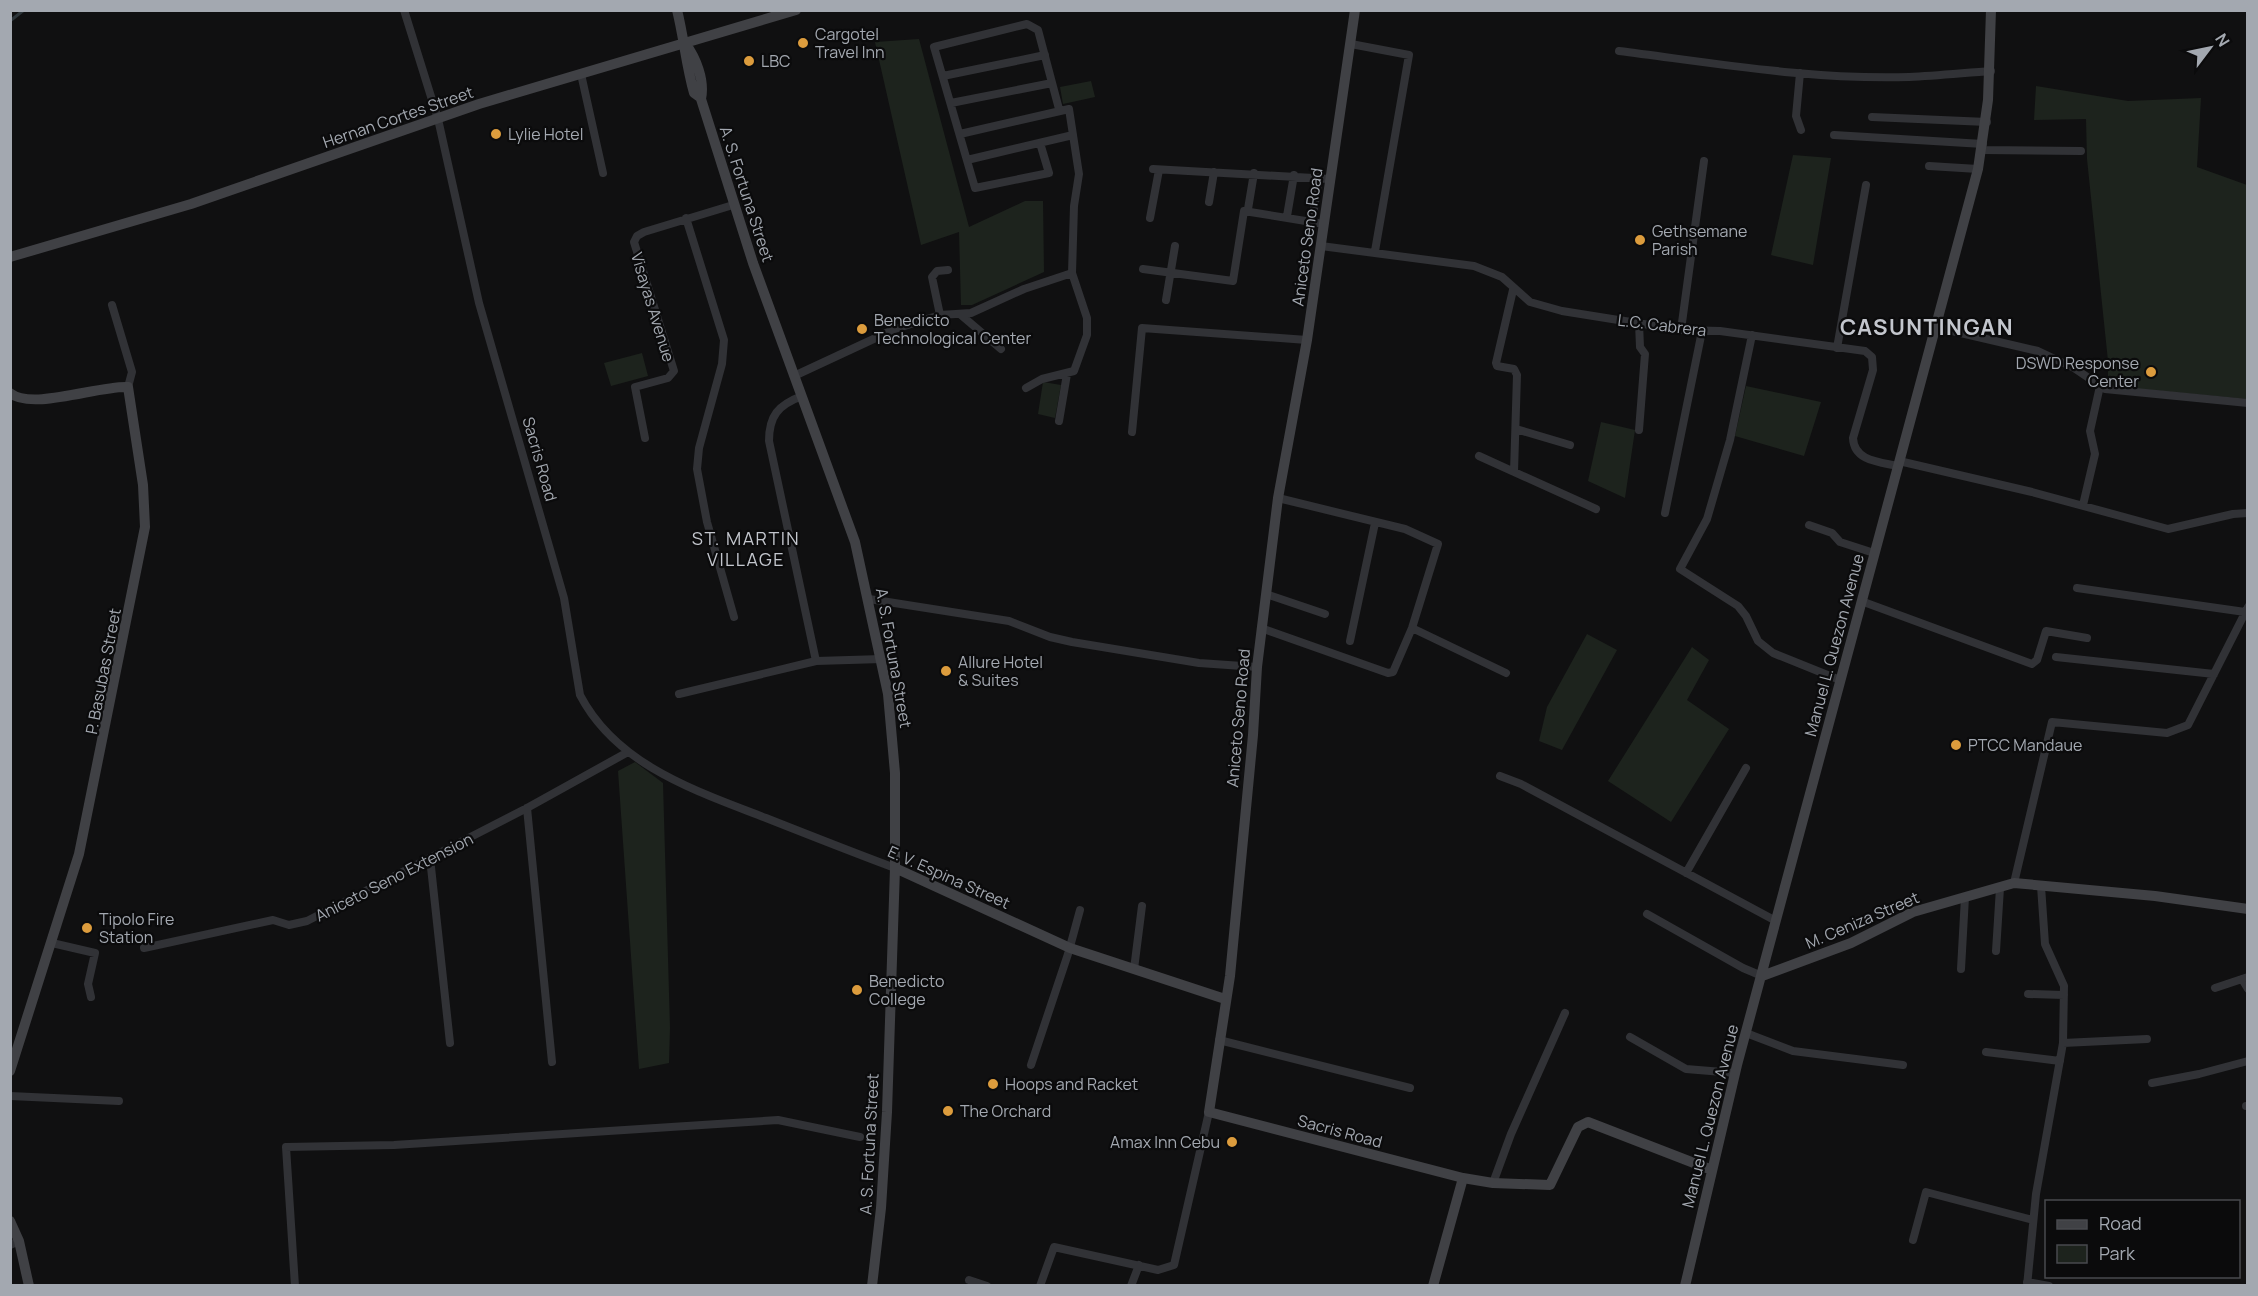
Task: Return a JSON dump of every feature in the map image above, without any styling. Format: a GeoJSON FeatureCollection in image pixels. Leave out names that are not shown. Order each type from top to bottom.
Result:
{"type":"FeatureCollection","features":[{"type":"Feature","properties":{"kind":"street","name":"Sacris Road"},"geometry":{"type":"LineString","coordinates":[[404,10],[438,119],[479,303],[564,598],[580,695],[593,716],[628,752],[663,775]]}},
{"type":"Feature","properties":{"kind":"street","name":"A. S. Fortuna Street"},"geometry":{"type":"LineString","coordinates":[[677,10],[685,43],[684,58],[694,93],[701,98],[733,204],[855,543],[882,659],[893,743],[895,868],[887,1120],[881,1208],[872,1286]]}},
{"type":"Feature","properties":{"kind":"street","name":"Hernan Cortes Street"},"geometry":{"type":"LineString","coordinates":[[10,257],[191,204],[438,119],[796,10]]}},
{"type":"Feature","properties":{"kind":"street","name":"Aniceto Seno Road"},"geometry":{"type":"LineString","coordinates":[[1040,1286],[1054,1247],[1158,1270],[1174,1265],[1177,1260],[1209,1112],[1230,976],[1261,628],[1278,498],[1307,340],[1321,246],[1325,178],[1351,44],[1354,10]]}},
{"type":"Feature","properties":{"kind":"street","name":"Manuel L. Quezon Avenue"},"geometry":{"type":"LineString","coordinates":[[1685,1286],[1735,1073],[1978,169],[1987,122],[1991,71],[1991,10]]}},
{"type":"Feature","properties":{"kind":"street"},"geometry":{"type":"LineString","coordinates":[[1040,143],[1049,173],[975,188],[934,47],[1027,24],[1038,30],[1059,109]]}},
{"type":"Feature","properties":{"kind":"street"},"geometry":{"type":"LineString","coordinates":[[1351,44],[1409,56],[1375,251]]}},
{"type":"Feature","properties":{"kind":"street"},"geometry":{"type":"LineString","coordinates":[[1619,51],[1800,73],[1908,77],[1991,71]]}},
{"type":"Feature","properties":{"kind":"street"},"geometry":{"type":"LineString","coordinates":[[943,76],[1045,55]]}},
{"type":"Feature","properties":{"kind":"street"},"geometry":{"type":"LineString","coordinates":[[1800,73],[1796,117],[1801,130]]}},
{"type":"Feature","properties":{"kind":"street"},"geometry":{"type":"LineString","coordinates":[[581,74],[603,172]]}},
{"type":"Feature","properties":{"kind":"street"},"geometry":{"type":"LineString","coordinates":[[951,103],[1052,83]]}},
{"type":"Feature","properties":{"kind":"street"},"geometry":{"type":"LineString","coordinates":[[960,134],[1059,109],[1069,109],[1078,174],[1074,206],[1072,273],[1087,318],[1087,335],[1074,371],[1042,379],[1026,388]]}},
{"type":"Feature","properties":{"kind":"street"},"geometry":{"type":"LineString","coordinates":[[1872,117],[1987,122]]}},
{"type":"Feature","properties":{"kind":"street"},"geometry":{"type":"LineString","coordinates":[[967,160],[1073,135]]}},
{"type":"Feature","properties":{"kind":"street"},"geometry":{"type":"LineString","coordinates":[[1834,135],[1983,147],[2081,150]]}},
{"type":"Feature","properties":{"kind":"street"},"geometry":{"type":"LineString","coordinates":[[1682,330],[1704,161]]}},
{"type":"Feature","properties":{"kind":"street"},"geometry":{"type":"LineString","coordinates":[[1929,166],[1978,169]]}},
{"type":"Feature","properties":{"kind":"street"},"geometry":{"type":"LineString","coordinates":[[1150,218],[1156,169],[1325,178],[1312,221]]}},
{"type":"Feature","properties":{"kind":"street"},"geometry":{"type":"LineString","coordinates":[[1209,202],[1214,172]]}},
{"type":"Feature","properties":{"kind":"street"},"geometry":{"type":"LineString","coordinates":[[1248,209],[1254,173]]}},
{"type":"Feature","properties":{"kind":"street"},"geometry":{"type":"LineString","coordinates":[[1287,216],[1294,175]]}},
{"type":"Feature","properties":{"kind":"street"},"geometry":{"type":"LineString","coordinates":[[1838,348],[1866,185]]}},
{"type":"Feature","properties":{"kind":"street","name":"Visayas Avenue"},"geometry":{"type":"LineString","coordinates":[[645,438],[635,387],[668,378],[674,371],[634,242],[644,232],[733,204]]}},
{"type":"Feature","properties":{"kind":"street"},"geometry":{"type":"LineString","coordinates":[[1143,269],[1233,281],[1244,211],[1324,224]]}},
{"type":"Feature","properties":{"kind":"street"},"geometry":{"type":"LineString","coordinates":[[686,219],[724,340],[722,364],[699,448],[698,469],[707,522],[734,617]]}},
{"type":"Feature","properties":{"kind":"street"},"geometry":{"type":"LineString","coordinates":[[1166,300],[1175,246]]}},
{"type":"Feature","properties":{"kind":"street","name":"L.C. Cabrera"},"geometry":{"type":"LineString","coordinates":[[1321,246],[1375,251],[1474,266],[1493,272],[1530,302],[1562,311],[1682,330],[1752,335],[1865,351],[1872,357],[1873,370],[1853,438],[1857,451],[1869,460],[1898,463]]}},
{"type":"Feature","properties":{"kind":"street"},"geometry":{"type":"LineString","coordinates":[[940,315],[932,278],[937,271],[948,270]]}},
{"type":"Feature","properties":{"kind":"street"},"geometry":{"type":"LineString","coordinates":[[794,376],[895,329],[940,315],[971,314],[1024,289],[1072,273]]}},
{"type":"Feature","properties":{"kind":"street"},"geometry":{"type":"LineString","coordinates":[[1513,290],[1496,363],[1497,366],[1514,369],[1517,375],[1514,472]]}},
{"type":"Feature","properties":{"kind":"street"},"geometry":{"type":"LineString","coordinates":[[10,393],[24,399],[50,398],[128,387],[132,372],[112,305]]}},
{"type":"Feature","properties":{"kind":"street"},"geometry":{"type":"LineString","coordinates":[[962,315],[1001,349]]}},
{"type":"Feature","properties":{"kind":"street"},"geometry":{"type":"LineString","coordinates":[[1640,323],[1640,347],[1645,354],[1640,430]]}},
{"type":"Feature","properties":{"kind":"street"},"geometry":{"type":"LineString","coordinates":[[1935,327],[2038,351],[2074,368],[2105,390],[2247,403]]}},
{"type":"Feature","properties":{"kind":"street"},"geometry":{"type":"LineString","coordinates":[[1132,432],[1142,328],[1307,340]]}},
{"type":"Feature","properties":{"kind":"street"},"geometry":{"type":"LineString","coordinates":[[1665,513],[1702,331]]}},
{"type":"Feature","properties":{"kind":"street"},"geometry":{"type":"LineString","coordinates":[[1752,335],[1730,440],[1707,519],[1680,570],[1737,606],[1746,616],[1758,641],[1773,653],[1840,680]]}},
{"type":"Feature","properties":{"kind":"street"},"geometry":{"type":"LineString","coordinates":[[1059,421],[1068,374]]}},
{"type":"Feature","properties":{"kind":"street"},"geometry":{"type":"LineString","coordinates":[[2083,505],[2094,454],[2090,431],[2100,386]]}},
{"type":"Feature","properties":{"kind":"street","name":"P. Basubas Street"},"geometry":{"type":"LineString","coordinates":[[10,1071],[79,854],[96,782],[145,527],[143,485],[128,387]]}},
{"type":"Feature","properties":{"kind":"street"},"geometry":{"type":"LineString","coordinates":[[802,396],[785,403],[776,411],[771,421],[769,441],[816,661]]}},
{"type":"Feature","properties":{"kind":"street"},"geometry":{"type":"LineString","coordinates":[[1516,429],[1570,445]]}},
{"type":"Feature","properties":{"kind":"street"},"geometry":{"type":"LineString","coordinates":[[1479,456],[1596,509]]}},
{"type":"Feature","properties":{"kind":"street"},"geometry":{"type":"LineString","coordinates":[[1898,463],[2083,505],[2169,529],[2233,514],[2247,513]]}},
{"type":"Feature","properties":{"kind":"street"},"geometry":{"type":"LineString","coordinates":[[1261,628],[1388,673],[1395,670],[1412,628],[1438,544],[1405,529],[1278,498]]}},
{"type":"Feature","properties":{"kind":"street"},"geometry":{"type":"LineString","coordinates":[[1350,641],[1375,523]]}},
{"type":"Feature","properties":{"kind":"street"},"geometry":{"type":"LineString","coordinates":[[1809,525],[1832,533],[1840,542],[1874,553]]}},
{"type":"Feature","properties":{"kind":"street"},"geometry":{"type":"LineString","coordinates":[[2014,884],[2052,722],[2167,733],[2188,725],[2246,610],[2077,588]]}},
{"type":"Feature","properties":{"kind":"street"},"geometry":{"type":"LineString","coordinates":[[1266,594],[1325,614]]}},
{"type":"Feature","properties":{"kind":"street"},"geometry":{"type":"LineString","coordinates":[[869,598],[1009,621],[1050,637],[1072,642],[1199,663],[1257,667]]}},
{"type":"Feature","properties":{"kind":"street"},"geometry":{"type":"LineString","coordinates":[[1861,601],[2032,664],[2037,660],[2046,632],[2087,638]]}},
{"type":"Feature","properties":{"kind":"street"},"geometry":{"type":"LineString","coordinates":[[1412,628],[1506,673]]}},
{"type":"Feature","properties":{"kind":"street"},"geometry":{"type":"LineString","coordinates":[[2056,657],[2214,674]]}},
{"type":"Feature","properties":{"kind":"street"},"geometry":{"type":"LineString","coordinates":[[679,694],[816,661],[882,659]]}},
{"type":"Feature","properties":{"kind":"street","name":"Aniceto Seno Extension"},"geometry":{"type":"LineString","coordinates":[[144,948],[273,921],[289,925],[307,921],[527,808],[628,752]]}},
{"type":"Feature","properties":{"kind":"street"},"geometry":{"type":"LineString","coordinates":[[1686,873],[1746,768]]}},
{"type":"Feature","properties":{"kind":"street","name":"E. V. Espina Street"},"geometry":{"type":"LineString","coordinates":[[663,775],[837,848],[895,868],[1070,948],[1225,999]]}},
{"type":"Feature","properties":{"kind":"street"},"geometry":{"type":"LineString","coordinates":[[1500,776],[1521,784],[1776,921]]}},
{"type":"Feature","properties":{"kind":"street"},"geometry":{"type":"LineString","coordinates":[[527,808],[552,1062]]}},
{"type":"Feature","properties":{"kind":"street"},"geometry":{"type":"LineString","coordinates":[[430,858],[450,1043]]}},
{"type":"Feature","properties":{"kind":"street","name":"M. Ceniza Street"},"geometry":{"type":"LineString","coordinates":[[1762,976],[1851,943],[1913,912],[2014,884],[2247,909]]}},
{"type":"Feature","properties":{"kind":"street"},"geometry":{"type":"LineString","coordinates":[[2041,886],[2045,944],[2064,986],[2064,995],[2060,1061],[2033,1220],[2027,1284],[2049,1286]]}},
{"type":"Feature","properties":{"kind":"street"},"geometry":{"type":"LineString","coordinates":[[1996,951],[2000,888]]}},
{"type":"Feature","properties":{"kind":"street"},"geometry":{"type":"LineString","coordinates":[[1961,969],[1965,897]]}},
{"type":"Feature","properties":{"kind":"street"},"geometry":{"type":"LineString","coordinates":[[1134,969],[1142,906]]}},
{"type":"Feature","properties":{"kind":"street"},"geometry":{"type":"LineString","coordinates":[[1030,1065],[1070,948],[1080,910]]}},
{"type":"Feature","properties":{"kind":"street"},"geometry":{"type":"LineString","coordinates":[[1647,914],[1743,968],[1762,976]]}},
{"type":"Feature","properties":{"kind":"street"},"geometry":{"type":"LineString","coordinates":[[52,943],[95,953],[88,984],[91,997]]}},
{"type":"Feature","properties":{"kind":"street"},"geometry":{"type":"LineString","coordinates":[[2215,988],[2245,978],[2247,989]]}},
{"type":"Feature","properties":{"kind":"street"},"geometry":{"type":"LineString","coordinates":[[2028,994],[2064,995]]}},
{"type":"Feature","properties":{"kind":"street"},"geometry":{"type":"LineString","coordinates":[[1493,1183],[1511,1134],[1565,1013]]}},
{"type":"Feature","properties":{"kind":"street"},"geometry":{"type":"LineString","coordinates":[[1746,1033],[1793,1051],[1903,1065]]}},
{"type":"Feature","properties":{"kind":"street"},"geometry":{"type":"LineString","coordinates":[[1630,1037],[1686,1069],[1735,1073]]}},
{"type":"Feature","properties":{"kind":"street"},"geometry":{"type":"LineString","coordinates":[[2062,1043],[2147,1039]]}},
{"type":"Feature","properties":{"kind":"street"},"geometry":{"type":"LineString","coordinates":[[1219,1040],[1410,1088]]}},
{"type":"Feature","properties":{"kind":"street"},"geometry":{"type":"LineString","coordinates":[[1986,1052],[2060,1061]]}},
{"type":"Feature","properties":{"kind":"street"},"geometry":{"type":"LineString","coordinates":[[2152,1083],[2199,1074],[2247,1061]]}},
{"type":"Feature","properties":{"kind":"street"},"geometry":{"type":"LineString","coordinates":[[10,1096],[119,1101]]}},
{"type":"Feature","properties":{"kind":"street","name":"Sacris Road"},"geometry":{"type":"LineString","coordinates":[[1209,1112],[1463,1178],[1493,1183],[1550,1185],[1578,1127],[1588,1122],[1712,1170]]}},
{"type":"Feature","properties":{"kind":"street"},"geometry":{"type":"LineString","coordinates":[[295,1286],[286,1147],[406,1144],[778,1120],[861,1137]]}},
{"type":"Feature","properties":{"kind":"street"},"geometry":{"type":"LineString","coordinates":[[1433,1286],[1463,1178]]}},
{"type":"Feature","properties":{"kind":"street"},"geometry":{"type":"LineString","coordinates":[[1913,1240],[1926,1192],[2033,1220]]}},
{"type":"Feature","properties":{"kind":"street"},"geometry":{"type":"LineString","coordinates":[[10,1221],[29,1286]]}},
{"type":"Feature","properties":{"kind":"street"},"geometry":{"type":"LineString","coordinates":[[1131,1286],[1139,1265]]}},
{"type":"Feature","properties":{"kind":"street"},"geometry":{"type":"LineString","coordinates":[[969,1280],[987,1286]]}},
{"type":"Feature","properties":{"kind":"green space"},"geometry":{"type":"Polygon","coordinates":[[[919,39],[969,227],[1025,201],[1043,201],[1044,272],[972,305],[961,305],[959,232],[921,245],[875,42],[919,39]]]}},
{"type":"Feature","properties":{"kind":"green space"},"geometry":{"type":"Polygon","coordinates":[[[1091,81],[1095,97],[1063,104],[1060,87],[1091,81]]]}},
{"type":"Feature","properties":{"kind":"green space"},"geometry":{"type":"Polygon","coordinates":[[[2036,86],[2128,101],[2201,98],[2197,167],[2247,185],[2247,399],[2108,386],[2108,361],[2087,159],[2086,119],[2034,120],[2036,86]]]}},
{"type":"Feature","properties":{"kind":"green space"},"geometry":{"type":"Polygon","coordinates":[[[1793,155],[1831,158],[1813,265],[1771,255],[1793,155]]]}},
{"type":"Feature","properties":{"kind":"green space"},"geometry":{"type":"Polygon","coordinates":[[[642,353],[648,376],[611,386],[604,363],[642,353]]]}},
{"type":"Feature","properties":{"kind":"green space"},"geometry":{"type":"Polygon","coordinates":[[[1043,382],[1061,385],[1055,418],[1038,414],[1043,382]]]}},
{"type":"Feature","properties":{"kind":"green space"},"geometry":{"type":"Polygon","coordinates":[[[1746,386],[1821,402],[1804,456],[1735,436],[1746,386]]]}},
{"type":"Feature","properties":{"kind":"green space"},"geometry":{"type":"Polygon","coordinates":[[[1601,422],[1635,430],[1625,498],[1588,481],[1601,422]]]}},
{"type":"Feature","properties":{"kind":"green space"},"geometry":{"type":"Polygon","coordinates":[[[1587,634],[1617,650],[1562,750],[1539,741],[1547,707],[1587,634]]]}},
{"type":"Feature","properties":{"kind":"green space"},"geometry":{"type":"Polygon","coordinates":[[[1692,647],[1709,660],[1687,700],[1729,729],[1671,822],[1608,781],[1692,647]]]}},
{"type":"Feature","properties":{"kind":"green space"},"geometry":{"type":"Polygon","coordinates":[[[635,762],[663,783],[670,1028],[669,1063],[639,1069],[618,771],[635,762]]]}},
{"type":"Feature","properties":{"kind":"waterway"},"geometry":{"type":"LineString","coordinates":[[10,21],[24,10]]}},
{"type":"Feature","properties":{"kind":"place","name":"Cargotel Travel Inn"},"geometry":{"type":"Point","coordinates":[803,43]}},
{"type":"Feature","properties":{"kind":"place","name":"LBC"},"geometry":{"type":"Point","coordinates":[749,61]}},
{"type":"Feature","properties":{"kind":"place","name":"Lylie Hotel"},"geometry":{"type":"Point","coordinates":[496,134]}},
{"type":"Feature","properties":{"kind":"place","name":"Gethsemane Parish"},"geometry":{"type":"Point","coordinates":[1640,240]}},
{"type":"Feature","properties":{"kind":"place","name":"Benedicto Technological Center"},"geometry":{"type":"Point","coordinates":[862,329]}},
{"type":"Feature","properties":{"kind":"place","name":"DSWD Response Center"},"geometry":{"type":"Point","coordinates":[2151,372]}},
{"type":"Feature","properties":{"kind":"place","name":"Allure Hotel & Suites"},"geometry":{"type":"Point","coordinates":[946,671]}},
{"type":"Feature","properties":{"kind":"place","name":"PTCC Mandaue"},"geometry":{"type":"Point","coordinates":[1956,745]}},
{"type":"Feature","properties":{"kind":"place","name":"Tipolo Fire Station"},"geometry":{"type":"Point","coordinates":[87,928]}},
{"type":"Feature","properties":{"kind":"place","name":"Benedicto College"},"geometry":{"type":"Point","coordinates":[857,990]}},
{"type":"Feature","properties":{"kind":"place","name":"Hoops and Racket"},"geometry":{"type":"Point","coordinates":[993,1084]}},
{"type":"Feature","properties":{"kind":"place","name":"The Orchard"},"geometry":{"type":"Point","coordinates":[948,1111]}},
{"type":"Feature","properties":{"kind":"place","name":"Amax Inn Cebu"},"geometry":{"type":"Point","coordinates":[1232,1142]}},
{"type":"Feature","properties":{"kind":"district","name":"CASUNTINGAN"},"geometry":{"type":"Point","coordinates":[1927,327]}},
{"type":"Feature","properties":{"kind":"district","name":"ST. MARTIN VILLAGE"},"geometry":{"type":"Point","coordinates":[746,549]}}]}
